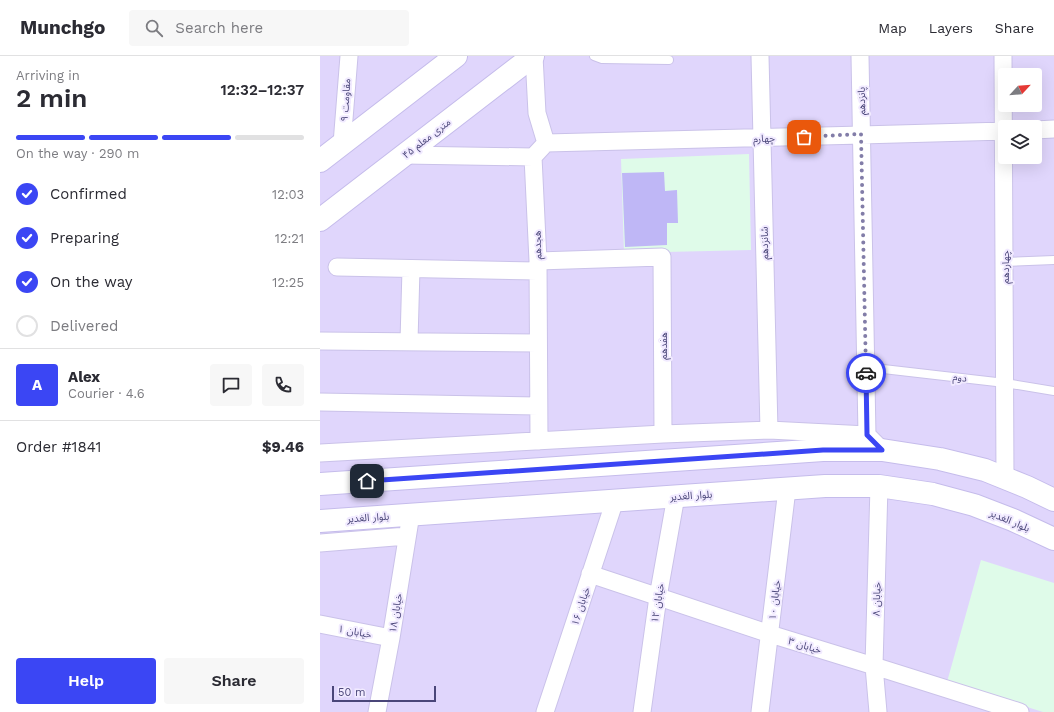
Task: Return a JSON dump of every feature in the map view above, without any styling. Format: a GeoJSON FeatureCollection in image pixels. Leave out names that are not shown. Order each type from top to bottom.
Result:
{"type":"FeatureCollection","features":[{"type":"Feature","properties":{"kind":"main road"},"geometry":{"type":"LineString","coordinates":[[320,161],[456,56]]}},
{"type":"Feature","properties":{"kind":"main road","name":"۴۵ متری معلم"},"geometry":{"type":"LineString","coordinates":[[320,220],[533,56]]}},
{"type":"Feature","properties":{"kind":"main road"},"geometry":{"type":"LineString","coordinates":[[320,484],[823,450],[875,442],[985,470],[1054,500]]}},
{"type":"Feature","properties":{"kind":"main road","name":"بلوار الغدیر"},"geometry":{"type":"LineString","coordinates":[[320,521],[825,486],[879,486],[933,494],[974,505],[1013,520],[1054,539]]}},
{"type":"Feature","properties":{"kind":"street","name":"مقاومت ۹"},"geometry":{"type":"LineString","coordinates":[[342,144],[348,56]]}},
{"type":"Feature","properties":{"kind":"street"},"geometry":{"type":"LineString","coordinates":[[404,155],[533,157],[546,143],[537,113],[533,56]]}},
{"type":"Feature","properties":{"kind":"street","name":"شانزدهم"},"geometry":{"type":"LineString","coordinates":[[760,56],[769,430]]}},
{"type":"Feature","properties":{"kind":"street","name":"پانزدهم"},"geometry":{"type":"LineString","coordinates":[[860,56],[866,366],[875,442]]}},
{"type":"Feature","properties":{"kind":"street","name":"چهاردهم"},"geometry":{"type":"LineString","coordinates":[[1003,56],[1004,120]]}},
{"type":"Feature","properties":{"kind":"street"},"geometry":{"type":"LineString","coordinates":[[1042,130],[1054,129]]}},
{"type":"Feature","properties":{"kind":"street","name":"چهارم"},"geometry":{"type":"LineString","coordinates":[[546,143],[998,131]]}},
{"type":"Feature","properties":{"kind":"street","name":"هجدهم"},"geometry":{"type":"LineString","coordinates":[[533,157],[537,266],[538,441]]}},
{"type":"Feature","properties":{"kind":"street","name":"چهاردهم"},"geometry":{"type":"LineString","coordinates":[[1004,164],[1005,478]]}},
{"type":"Feature","properties":{"kind":"street","name":"هفدهم"},"geometry":{"type":"LineString","coordinates":[[537,266],[662,257],[663,434]]}},
{"type":"Feature","properties":{"kind":"street"},"geometry":{"type":"LineString","coordinates":[[337,267],[411,268],[537,266]]}},
{"type":"Feature","properties":{"kind":"street"},"geometry":{"type":"LineString","coordinates":[[409,341],[411,268]]}},
{"type":"Feature","properties":{"kind":"street"},"geometry":{"type":"LineString","coordinates":[[320,341],[538,343]]}},
{"type":"Feature","properties":{"kind":"street"},"geometry":{"type":"LineString","coordinates":[[320,402],[538,406]]}},
{"type":"Feature","properties":{"kind":"street"},"geometry":{"type":"LineString","coordinates":[[320,453],[663,434],[769,430],[875,442]]}},
{"type":"Feature","properties":{"kind":"street","name":"خیابان ۸"},"geometry":{"type":"LineString","coordinates":[[878,712],[874,666],[879,486]]}},
{"type":"Feature","properties":{"kind":"street","name":"خیابان ۱۰"},"geometry":{"type":"LineString","coordinates":[[760,712],[787,489]]}},
{"type":"Feature","properties":{"kind":"street","name":"خیابان ۱۲"},"geometry":{"type":"LineString","coordinates":[[642,712],[658,597],[676,496]]}},
{"type":"Feature","properties":{"kind":"street","name":"خیابان ۱۶"},"geometry":{"type":"LineString","coordinates":[[545,712],[614,500]]}},
{"type":"Feature","properties":{"kind":"street","name":"خیابان ۱۸"},"geometry":{"type":"LineString","coordinates":[[377,712],[391,638],[411,514]]}},
{"type":"Feature","properties":{"kind":"street"},"geometry":{"type":"LineString","coordinates":[[320,543],[407,536]]}},
{"type":"Feature","properties":{"kind":"street","name":"خیابان ۳"},"geometry":{"type":"LineString","coordinates":[[590,574],[770,634],[1019,712]]}},
{"type":"Feature","properties":{"kind":"street","name":"خیابان ۱"},"geometry":{"type":"LineString","coordinates":[[320,624],[391,638]]}},
{"type":"Feature","properties":{"kind":"lane"},"geometry":{"type":"LineString","coordinates":[[594,56],[602,59],[669,60]]}},
{"type":"Feature","properties":{"kind":"lane"},"geometry":{"type":"LineString","coordinates":[[1005,262],[1054,260]]}},
{"type":"Feature","properties":{"kind":"lane","name":"دوم"},"geometry":{"type":"LineString","coordinates":[[866,366],[1005,383],[1054,391]]}},
{"type":"Feature","properties":{"kind":"shaded area"},"geometry":{"type":"Polygon","coordinates":[[[320,56],[1054,56],[1054,712],[320,712],[320,56]]]}},
{"type":"Feature","properties":{"kind":"shaded area"},"geometry":{"type":"Polygon","coordinates":[[[749,154],[751,250],[624,253],[621,159],[749,154]]]}},
{"type":"Feature","properties":{"kind":"shaded area"},"geometry":{"type":"Polygon","coordinates":[[[981,560],[1054,583],[1054,712],[1043,712],[947,682],[981,560]]]}},
{"type":"Feature","properties":{"kind":"building"},"geometry":{"type":"Polygon","coordinates":[[[664,172],[665,191],[677,190],[678,223],[667,223],[667,245],[625,247],[622,173],[664,172]]]}},
{"type":"Feature","properties":{"kind":"way so far"},"geometry":{"type":"LineString","coordinates":[[804,137],[861,134],[866,373]]}},
{"type":"Feature","properties":{"kind":"route"},"geometry":{"type":"LineString","coordinates":[[367,481],[823,450],[882,450],[867,435],[866,373]]}}]}
